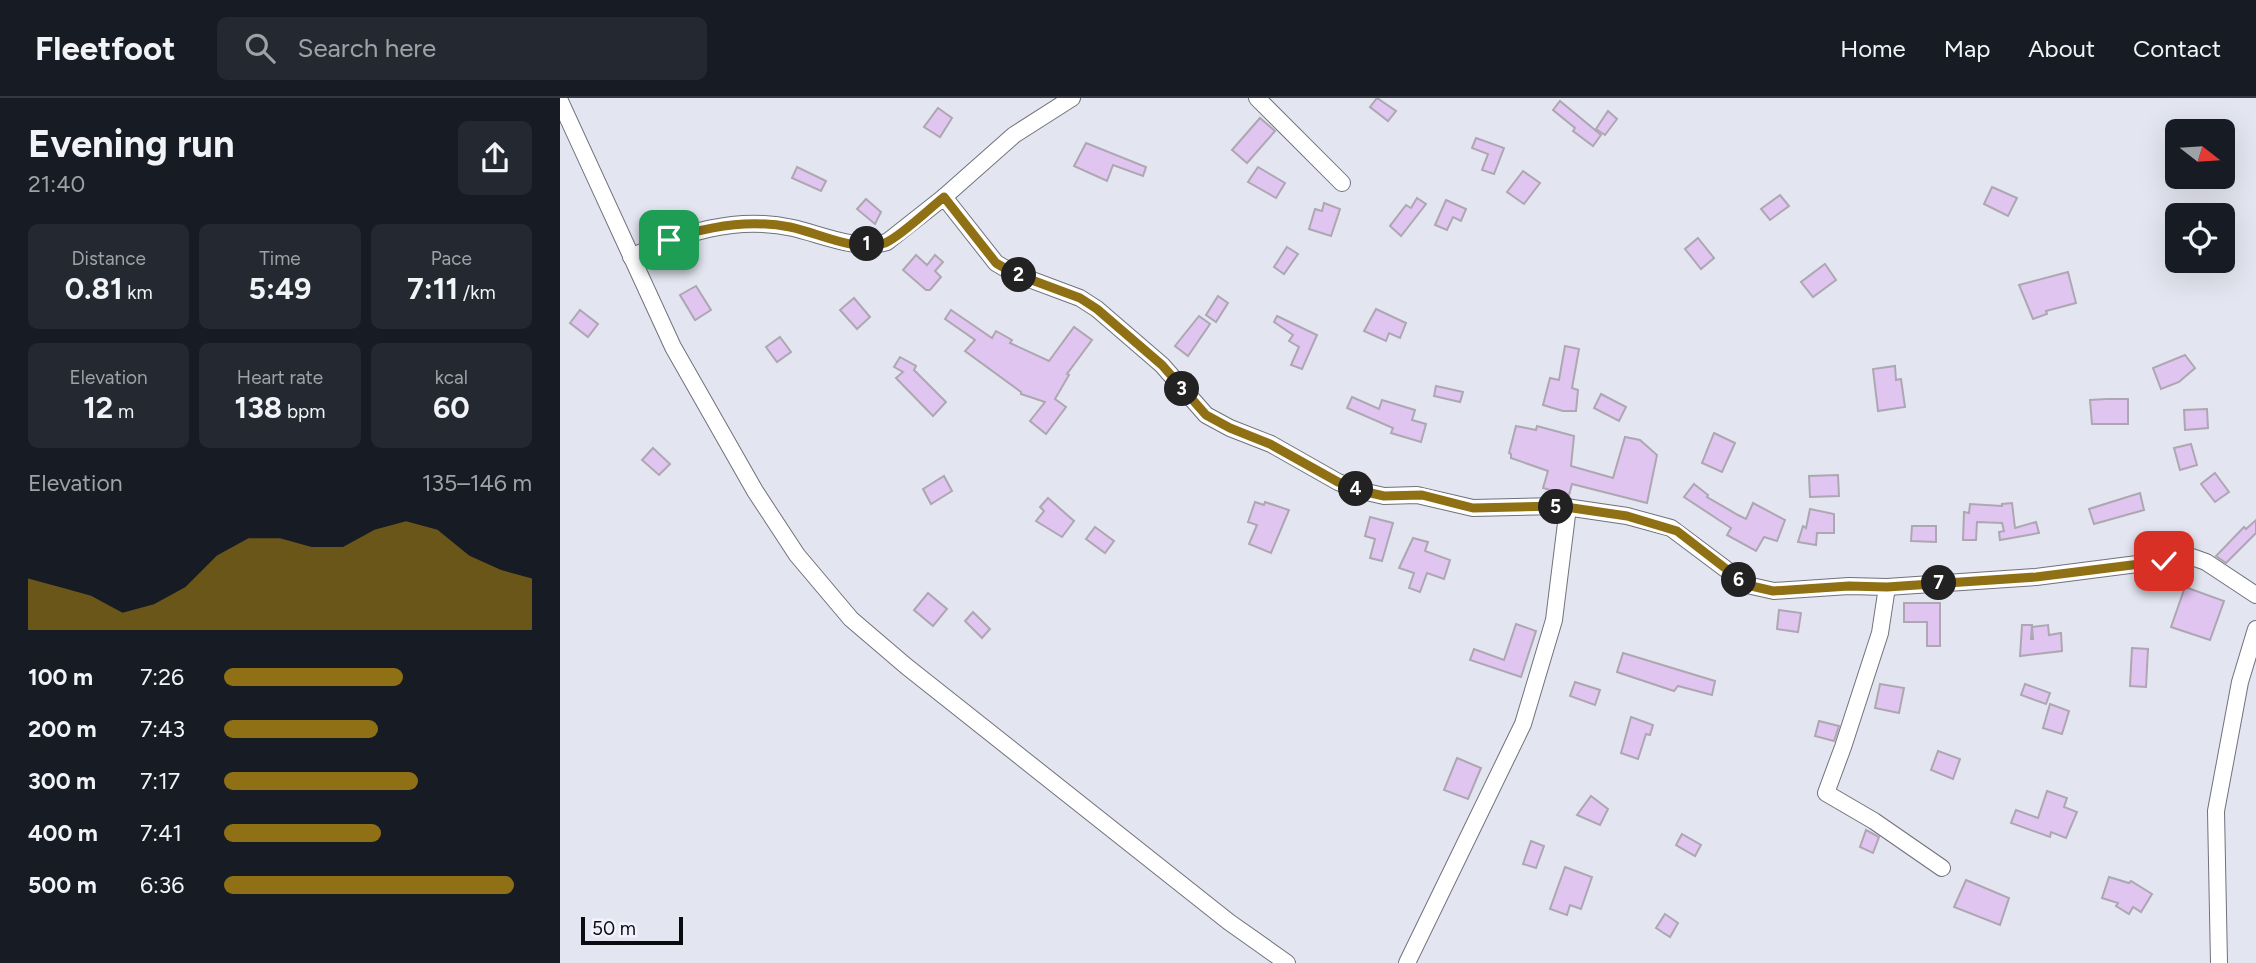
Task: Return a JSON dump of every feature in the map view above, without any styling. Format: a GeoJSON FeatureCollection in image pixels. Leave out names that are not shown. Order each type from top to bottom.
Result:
{"type":"FeatureCollection","features":[{"type":"Feature","properties":{"kind":"street"},"geometry":{"type":"LineString","coordinates":[[631,257],[690,232],[715,226],[742,224],[791,227],[848,243],[882,244],[944,197],[1014,135],[1072,98]]}},
{"type":"Feature","properties":{"kind":"street"},"geometry":{"type":"LineString","coordinates":[[1257,98],[1342,183]]}},
{"type":"Feature","properties":{"kind":"street"},"geometry":{"type":"LineString","coordinates":[[560,101],[673,346],[755,491],[797,555],[851,619],[906,666],[1219,913],[1287,963]]}},
{"type":"Feature","properties":{"kind":"street"},"geometry":{"type":"LineString","coordinates":[[944,197],[996,263],[1013,273],[1080,298],[1097,309],[1162,365],[1206,415],[1270,444],[1338,482],[1384,496],[1417,495],[1473,508],[1568,507],[1600,510],[1671,528],[1754,588],[1773,591],[2036,577],[2192,556],[2206,562],[2256,596]]}},
{"type":"Feature","properties":{"kind":"street"},"geometry":{"type":"LineString","coordinates":[[1407,963],[1523,724],[1554,620],[1568,507]]}},
{"type":"Feature","properties":{"kind":"street"},"geometry":{"type":"LineString","coordinates":[[1887,587],[1880,633],[1826,793],[1874,821],[1942,868]]}},
{"type":"Feature","properties":{"kind":"street"},"geometry":{"type":"LineString","coordinates":[[2219,963],[2216,811],[2237,696],[2256,629]]}},
{"type":"Feature","properties":{"kind":"building"},"geometry":{"type":"Polygon","coordinates":[[[1377,98],[1396,111],[1388,121],[1370,107],[1377,98]]]}},
{"type":"Feature","properties":{"kind":"building"},"geometry":{"type":"Polygon","coordinates":[[[1560,101],[1601,135],[1593,146],[1573,131],[1575,128],[1553,110],[1560,101]]]}},
{"type":"Feature","properties":{"kind":"building"},"geometry":{"type":"Polygon","coordinates":[[[938,108],[952,118],[940,137],[924,127],[938,108]]]}},
{"type":"Feature","properties":{"kind":"building"},"geometry":{"type":"Polygon","coordinates":[[[1608,111],[1617,119],[1605,135],[1596,129],[1608,111]]]}},
{"type":"Feature","properties":{"kind":"building"},"geometry":{"type":"Polygon","coordinates":[[[1260,118],[1275,131],[1247,163],[1232,150],[1260,118]]]}},
{"type":"Feature","properties":{"kind":"building"},"geometry":{"type":"Polygon","coordinates":[[[1476,138],[1504,148],[1494,174],[1482,170],[1488,154],[1472,148],[1476,138]]]}},
{"type":"Feature","properties":{"kind":"building"},"geometry":{"type":"Polygon","coordinates":[[[1086,143],[1146,167],[1143,176],[1113,165],[1107,181],[1074,166],[1086,143]]]}},
{"type":"Feature","properties":{"kind":"building"},"geometry":{"type":"Polygon","coordinates":[[[797,167],[826,181],[821,191],[792,178],[797,167]]]}},
{"type":"Feature","properties":{"kind":"building"},"geometry":{"type":"Polygon","coordinates":[[[1258,167],[1285,183],[1276,198],[1248,182],[1258,167]]]}},
{"type":"Feature","properties":{"kind":"building"},"geometry":{"type":"Polygon","coordinates":[[[1523,171],[1540,183],[1524,204],[1507,192],[1523,171]]]}},
{"type":"Feature","properties":{"kind":"building"},"geometry":{"type":"Polygon","coordinates":[[[1992,187],[2017,198],[2008,216],[1984,204],[1992,187]]]}},
{"type":"Feature","properties":{"kind":"building"},"geometry":{"type":"Polygon","coordinates":[[[1780,195],[1789,206],[1770,220],[1761,209],[1780,195]]]}},
{"type":"Feature","properties":{"kind":"building"},"geometry":{"type":"Polygon","coordinates":[[[1417,198],[1426,204],[1401,236],[1390,226],[1406,205],[1411,208],[1417,198]]]}},
{"type":"Feature","properties":{"kind":"building"},"geometry":{"type":"Polygon","coordinates":[[[866,199],[881,212],[875,224],[857,209],[866,199]]]}},
{"type":"Feature","properties":{"kind":"building"},"geometry":{"type":"Polygon","coordinates":[[[1446,200],[1466,209],[1461,221],[1453,217],[1447,230],[1435,225],[1446,200]]]}},
{"type":"Feature","properties":{"kind":"building"},"geometry":{"type":"Polygon","coordinates":[[[1324,203],[1340,209],[1331,236],[1309,229],[1315,209],[1322,211],[1324,203]]]}},
{"type":"Feature","properties":{"kind":"building"},"geometry":{"type":"Polygon","coordinates":[[[1698,238],[1714,258],[1701,269],[1685,249],[1698,238]]]}},
{"type":"Feature","properties":{"kind":"building"},"geometry":{"type":"Polygon","coordinates":[[[1287,247],[1298,254],[1284,274],[1274,267],[1287,247]]]}},
{"type":"Feature","properties":{"kind":"building"},"geometry":{"type":"Polygon","coordinates":[[[916,255],[927,265],[935,255],[943,262],[935,271],[941,277],[930,290],[926,290],[903,270],[916,255]]]}},
{"type":"Feature","properties":{"kind":"building"},"geometry":{"type":"Polygon","coordinates":[[[1825,264],[1836,280],[1813,297],[1801,282],[1825,264]]]}},
{"type":"Feature","properties":{"kind":"building"},"geometry":{"type":"Polygon","coordinates":[[[2068,272],[2076,303],[2046,311],[2047,314],[2033,319],[2019,285],[2068,272]]]}},
{"type":"Feature","properties":{"kind":"building"},"geometry":{"type":"Polygon","coordinates":[[[696,286],[711,310],[695,320],[680,295],[696,286]]]}},
{"type":"Feature","properties":{"kind":"building"},"geometry":{"type":"Polygon","coordinates":[[[1218,296],[1228,303],[1216,322],[1206,315],[1218,296]]]}},
{"type":"Feature","properties":{"kind":"building"},"geometry":{"type":"Polygon","coordinates":[[[854,298],[870,317],[857,329],[840,310],[854,298]]]}},
{"type":"Feature","properties":{"kind":"building"},"geometry":{"type":"Polygon","coordinates":[[[1376,309],[1406,323],[1400,338],[1389,333],[1386,341],[1364,331],[1376,309]]]}},
{"type":"Feature","properties":{"kind":"building"},"geometry":{"type":"Polygon","coordinates":[[[580,310],[598,324],[588,337],[570,323],[580,310]]]}},
{"type":"Feature","properties":{"kind":"building"},"geometry":{"type":"Polygon","coordinates":[[[951,310],[992,338],[996,331],[1012,340],[1010,343],[1049,361],[1074,327],[1092,340],[1067,374],[1069,375],[1055,399],[1066,407],[1046,434],[1030,421],[1045,402],[1021,394],[965,351],[975,340],[945,319],[951,310]]]}},
{"type":"Feature","properties":{"kind":"building"},"geometry":{"type":"Polygon","coordinates":[[[1199,316],[1210,324],[1188,356],[1175,346],[1199,316]]]}},
{"type":"Feature","properties":{"kind":"building"},"geometry":{"type":"Polygon","coordinates":[[[1277,316],[1317,335],[1302,369],[1291,365],[1299,347],[1289,341],[1293,335],[1274,322],[1277,316]]]}},
{"type":"Feature","properties":{"kind":"building"},"geometry":{"type":"Polygon","coordinates":[[[780,337],[791,352],[777,362],[766,347],[780,337]]]}},
{"type":"Feature","properties":{"kind":"building"},"geometry":{"type":"Polygon","coordinates":[[[1565,346],[1579,349],[1572,388],[1578,390],[1576,411],[1563,411],[1543,405],[1550,378],[1559,380],[1565,346]]]}},
{"type":"Feature","properties":{"kind":"building"},"geometry":{"type":"Polygon","coordinates":[[[2185,355],[2195,368],[2179,382],[2161,389],[2153,368],[2185,355]]]}},
{"type":"Feature","properties":{"kind":"building"},"geometry":{"type":"Polygon","coordinates":[[[900,357],[916,366],[914,370],[946,402],[933,416],[896,378],[903,372],[894,367],[900,357]]]}},
{"type":"Feature","properties":{"kind":"building"},"geometry":{"type":"Polygon","coordinates":[[[1895,366],[1896,380],[1901,379],[1905,407],[1878,411],[1873,369],[1895,366]]]}},
{"type":"Feature","properties":{"kind":"building"},"geometry":{"type":"Polygon","coordinates":[[[1436,386],[1463,392],[1460,402],[1434,396],[1436,386]]]}},
{"type":"Feature","properties":{"kind":"building"},"geometry":{"type":"Polygon","coordinates":[[[1601,394],[1626,407],[1619,421],[1594,408],[1601,394]]]}},
{"type":"Feature","properties":{"kind":"building"},"geometry":{"type":"Polygon","coordinates":[[[1352,397],[1379,409],[1382,400],[1415,410],[1412,420],[1426,424],[1421,442],[1391,433],[1393,428],[1347,408],[1352,397]]]}},
{"type":"Feature","properties":{"kind":"building"},"geometry":{"type":"Polygon","coordinates":[[[2128,399],[2128,424],[2092,424],[2090,400],[2128,399]]]}},
{"type":"Feature","properties":{"kind":"building"},"geometry":{"type":"Polygon","coordinates":[[[2207,409],[2208,428],[2185,430],[2184,410],[2207,409]]]}},
{"type":"Feature","properties":{"kind":"building"},"geometry":{"type":"Polygon","coordinates":[[[1516,426],[1536,430],[1537,426],[1574,436],[1571,466],[1613,478],[1625,437],[1640,440],[1657,455],[1647,503],[1572,484],[1569,495],[1543,488],[1548,471],[1511,458],[1509,453],[1516,426]]]}},
{"type":"Feature","properties":{"kind":"building"},"geometry":{"type":"Polygon","coordinates":[[[1714,433],[1735,443],[1722,472],[1702,463],[1714,433]]]}},
{"type":"Feature","properties":{"kind":"building"},"geometry":{"type":"Polygon","coordinates":[[[2191,444],[2197,465],[2180,470],[2174,448],[2191,444]]]}},
{"type":"Feature","properties":{"kind":"building"},"geometry":{"type":"Polygon","coordinates":[[[653,448],[670,464],[659,475],[642,460],[653,448]]]}},
{"type":"Feature","properties":{"kind":"building"},"geometry":{"type":"Polygon","coordinates":[[[2215,473],[2229,492],[2215,502],[2201,484],[2215,473]]]}},
{"type":"Feature","properties":{"kind":"building"},"geometry":{"type":"Polygon","coordinates":[[[1838,475],[1839,496],[1810,497],[1809,476],[1838,475]]]}},
{"type":"Feature","properties":{"kind":"building"},"geometry":{"type":"Polygon","coordinates":[[[944,476],[952,491],[931,504],[923,489],[944,476]]]}},
{"type":"Feature","properties":{"kind":"building"},"geometry":{"type":"Polygon","coordinates":[[[1694,484],[1708,495],[1707,497],[1746,519],[1753,503],[1785,520],[1777,541],[1764,537],[1756,551],[1727,535],[1731,528],[1684,497],[1694,484]]]}},
{"type":"Feature","properties":{"kind":"building"},"geometry":{"type":"Polygon","coordinates":[[[2140,493],[2144,510],[2094,524],[2089,509],[2140,493]]]}},
{"type":"Feature","properties":{"kind":"building"},"geometry":{"type":"Polygon","coordinates":[[[1048,498],[1074,521],[1062,537],[1036,521],[1044,511],[1040,507],[1048,498]]]}},
{"type":"Feature","properties":{"kind":"building"},"geometry":{"type":"Polygon","coordinates":[[[1255,502],[1264,505],[1265,502],[1289,510],[1271,553],[1249,544],[1257,525],[1248,522],[1255,502]]]}},
{"type":"Feature","properties":{"kind":"building"},"geometry":{"type":"Polygon","coordinates":[[[2012,503],[2015,528],[2036,522],[2039,533],[2000,540],[1999,532],[2004,531],[2002,523],[1977,522],[1976,540],[1963,540],[1964,512],[1969,513],[1970,504],[2002,506],[2012,503]]]}},
{"type":"Feature","properties":{"kind":"building"},"geometry":{"type":"Polygon","coordinates":[[[1810,509],[1834,514],[1834,533],[1817,533],[1816,545],[1798,542],[1803,526],[1806,528],[1810,509]]]}},
{"type":"Feature","properties":{"kind":"building"},"geometry":{"type":"Polygon","coordinates":[[[1370,517],[1393,523],[1382,561],[1370,558],[1375,539],[1365,536],[1370,517]]]}},
{"type":"Feature","properties":{"kind":"building"},"geometry":{"type":"Polygon","coordinates":[[[2256,520],[2256,533],[2226,563],[2216,556],[2244,527],[2246,529],[2256,520]]]}},
{"type":"Feature","properties":{"kind":"building"},"geometry":{"type":"Polygon","coordinates":[[[1912,526],[1936,526],[1936,542],[1911,541],[1912,526]]]}},
{"type":"Feature","properties":{"kind":"building"},"geometry":{"type":"Polygon","coordinates":[[[1095,527],[1114,541],[1105,553],[1086,539],[1095,527]]]}},
{"type":"Feature","properties":{"kind":"building"},"geometry":{"type":"Polygon","coordinates":[[[1413,538],[1428,542],[1425,551],[1450,560],[1444,579],[1427,573],[1420,592],[1409,588],[1414,573],[1399,568],[1413,538]]]}},
{"type":"Feature","properties":{"kind":"building"},"geometry":{"type":"Polygon","coordinates":[[[2185,587],[2224,601],[2210,640],[2171,627],[2185,587]]]}},
{"type":"Feature","properties":{"kind":"building"},"geometry":{"type":"Polygon","coordinates":[[[928,593],[947,609],[933,626],[914,610],[928,593]]]}},
{"type":"Feature","properties":{"kind":"building"},"geometry":{"type":"Polygon","coordinates":[[[1904,603],[1940,603],[1940,646],[1927,646],[1927,622],[1904,622],[1904,603]]]}},
{"type":"Feature","properties":{"kind":"building"},"geometry":{"type":"Polygon","coordinates":[[[1779,610],[1801,613],[1798,632],[1777,629],[1779,610]]]}},
{"type":"Feature","properties":{"kind":"building"},"geometry":{"type":"Polygon","coordinates":[[[973,612],[990,629],[982,638],[965,621],[973,612]]]}},
{"type":"Feature","properties":{"kind":"building"},"geometry":{"type":"Polygon","coordinates":[[[1516,624],[1536,631],[1521,677],[1470,660],[1474,649],[1504,660],[1516,624]]]}},
{"type":"Feature","properties":{"kind":"building"},"geometry":{"type":"Polygon","coordinates":[[[2022,625],[2032,625],[2031,639],[2032,627],[2048,625],[2049,635],[2061,633],[2062,651],[2020,656],[2022,625]]]}},
{"type":"Feature","properties":{"kind":"building"},"geometry":{"type":"Polygon","coordinates":[[[2132,648],[2148,649],[2146,687],[2130,686],[2132,648]]]}},
{"type":"Feature","properties":{"kind":"building"},"geometry":{"type":"Polygon","coordinates":[[[1623,653],[1715,681],[1712,695],[1678,686],[1674,691],[1617,672],[1623,653]]]}},
{"type":"Feature","properties":{"kind":"building"},"geometry":{"type":"Polygon","coordinates":[[[1575,682],[1600,690],[1595,705],[1570,696],[1575,682]]]}},
{"type":"Feature","properties":{"kind":"building"},"geometry":{"type":"Polygon","coordinates":[[[1880,684],[1904,688],[1899,713],[1875,708],[1880,684]]]}},
{"type":"Feature","properties":{"kind":"building"},"geometry":{"type":"Polygon","coordinates":[[[2025,684],[2050,693],[2046,704],[2021,695],[2025,684]]]}},
{"type":"Feature","properties":{"kind":"building"},"geometry":{"type":"Polygon","coordinates":[[[2050,704],[2069,711],[2062,734],[2043,728],[2050,704]]]}},
{"type":"Feature","properties":{"kind":"building"},"geometry":{"type":"Polygon","coordinates":[[[1631,717],[1653,725],[1650,735],[1646,734],[1638,759],[1621,753],[1631,717]]]}},
{"type":"Feature","properties":{"kind":"building"},"geometry":{"type":"Polygon","coordinates":[[[1819,721],[1839,726],[1834,741],[1815,736],[1819,721]]]}},
{"type":"Feature","properties":{"kind":"building"},"geometry":{"type":"Polygon","coordinates":[[[1938,751],[1960,759],[1953,779],[1931,770],[1938,751]]]}},
{"type":"Feature","properties":{"kind":"building"},"geometry":{"type":"Polygon","coordinates":[[[1457,758],[1481,768],[1468,799],[1444,790],[1457,758]]]}},
{"type":"Feature","properties":{"kind":"building"},"geometry":{"type":"Polygon","coordinates":[[[2047,791],[2067,798],[2064,807],[2077,812],[2066,838],[2051,832],[2050,837],[2011,823],[2016,810],[2038,818],[2047,791]]]}},
{"type":"Feature","properties":{"kind":"building"},"geometry":{"type":"Polygon","coordinates":[[[1591,796],[1608,809],[1600,825],[1577,815],[1591,796]]]}},
{"type":"Feature","properties":{"kind":"building"},"geometry":{"type":"Polygon","coordinates":[[[1866,830],[1879,837],[1873,853],[1860,847],[1866,830]]]}},
{"type":"Feature","properties":{"kind":"building"},"geometry":{"type":"Polygon","coordinates":[[[1682,834],[1701,845],[1695,856],[1676,845],[1682,834]]]}},
{"type":"Feature","properties":{"kind":"building"},"geometry":{"type":"Polygon","coordinates":[[[1531,841],[1544,846],[1536,868],[1523,864],[1531,841]]]}},
{"type":"Feature","properties":{"kind":"building"},"geometry":{"type":"Polygon","coordinates":[[[1565,867],[1592,877],[1581,909],[1570,905],[1567,915],[1550,909],[1565,867]]]}},
{"type":"Feature","properties":{"kind":"building"},"geometry":{"type":"Polygon","coordinates":[[[2109,877],[2129,883],[2131,881],[2152,894],[2141,912],[2133,907],[2129,914],[2116,906],[2118,903],[2102,898],[2109,877]]]}},
{"type":"Feature","properties":{"kind":"building"},"geometry":{"type":"Polygon","coordinates":[[[1966,880],[2009,898],[2000,925],[1954,907],[1966,880]]]}},
{"type":"Feature","properties":{"kind":"building"},"geometry":{"type":"Polygon","coordinates":[[[1665,914],[1678,923],[1670,937],[1656,928],[1665,914]]]}},
{"type":"Feature","properties":{"kind":"route"},"geometry":{"type":"LineString","coordinates":[[669,240],[715,226],[742,224],[791,227],[848,243],[882,244],[944,197],[996,263],[1013,273],[1067,292],[1097,309],[1162,365],[1206,415],[1302,460],[1338,482],[1384,496],[1417,495],[1473,508],[1559,506],[1600,510],[1663,525],[1677,531],[1714,562],[1754,588],[1773,591],[1849,586],[1887,587],[2036,577],[2164,561]]}}]}
